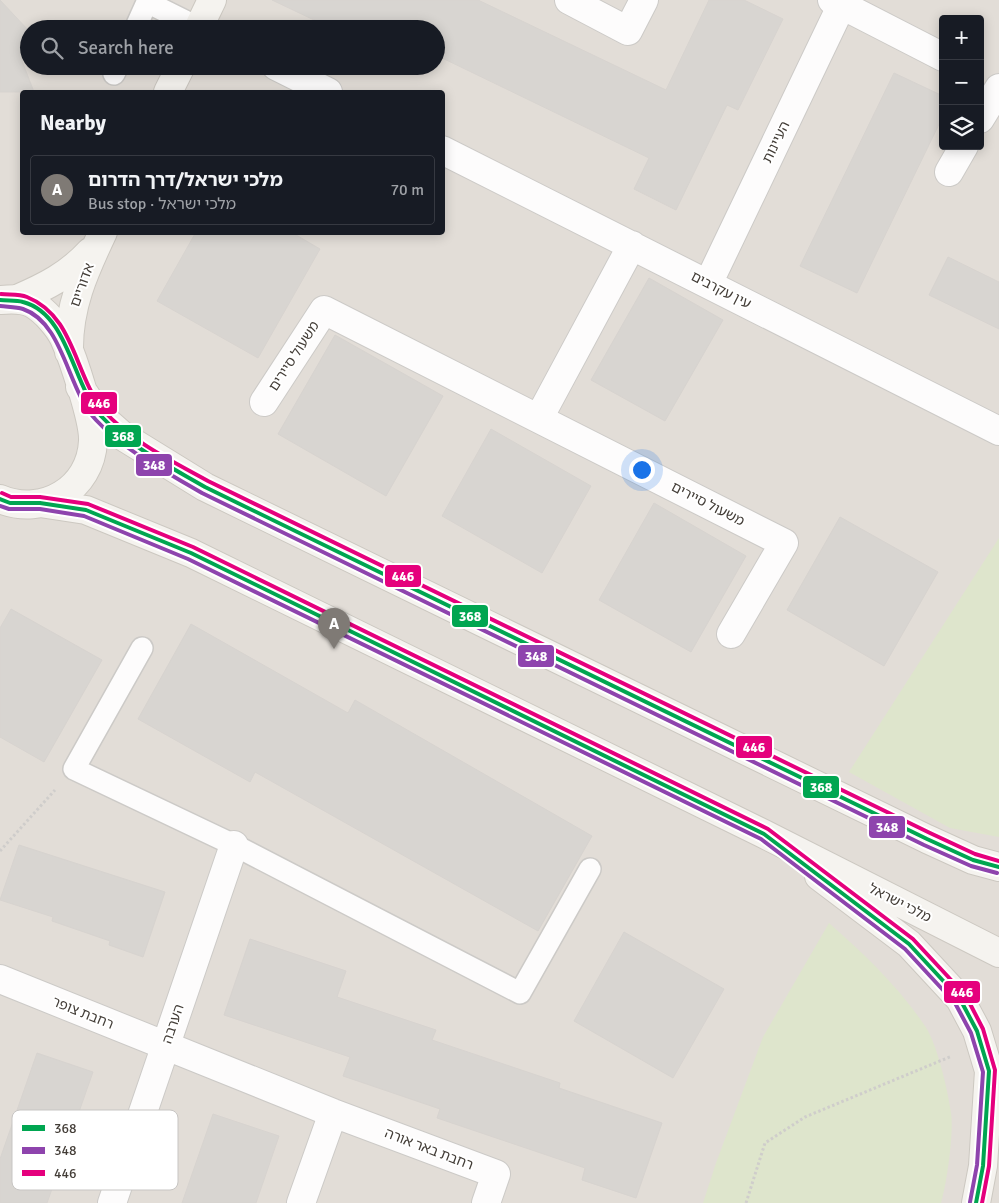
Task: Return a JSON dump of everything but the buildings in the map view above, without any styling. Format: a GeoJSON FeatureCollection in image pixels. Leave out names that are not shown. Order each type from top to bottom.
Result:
{"type":"FeatureCollection","features":[{"type":"Feature","properties":{"kind":"street"},"geometry":{"type":"LineString","coordinates":[[203,20],[212,0]]}},
{"type":"Feature","properties":{"kind":"street"},"geometry":{"type":"LineString","coordinates":[[569,0],[628,32],[644,0]]}},
{"type":"Feature","properties":{"kind":"street"},"geometry":{"type":"LineString","coordinates":[[840,2],[939,55]]}},
{"type":"Feature","properties":{"kind":"street","name":"העיינות"},"geometry":{"type":"LineString","coordinates":[[708,284],[840,2]]}},
{"type":"Feature","properties":{"kind":"street"},"geometry":{"type":"LineString","coordinates":[[169,90],[176,75]]}},
{"type":"Feature","properties":{"kind":"street"},"geometry":{"type":"LineString","coordinates":[[294,75],[324,90]]}},
{"type":"Feature","properties":{"kind":"street"},"geometry":{"type":"LineString","coordinates":[[984,78],[999,87],[984,112]]}},
{"type":"Feature","properties":{"kind":"street"},"geometry":{"type":"LineString","coordinates":[[948,172],[962,150]]}},
{"type":"Feature","properties":{"kind":"street","name":"עין עקרבים"},"geometry":{"type":"LineString","coordinates":[[445,152],[999,430]]}},
{"type":"Feature","properties":{"kind":"street","name":"אדוריים"},"geometry":{"type":"LineString","coordinates":[[8,299],[50,285],[76,268],[100,239]]}},
{"type":"Feature","properties":{"kind":"street","name":"אדוריים"},"geometry":{"type":"LineString","coordinates":[[69,354],[68,327],[74,301],[100,239]]}},
{"type":"Feature","properties":{"kind":"street"},"geometry":{"type":"LineString","coordinates":[[539,418],[632,245]]}},
{"type":"Feature","properties":{"kind":"street"},"geometry":{"type":"LineString","coordinates":[[8,299],[33,304],[54,323],[64,338],[92,426],[93,441],[89,463],[72,488],[55,500],[14,504]]}},
{"type":"Feature","properties":{"kind":"street","name":"משעול סיירים"},"geometry":{"type":"LineString","coordinates":[[264,402],[324,310],[784,543],[731,634]]}},
{"type":"Feature","properties":{"kind":"street"},"geometry":{"type":"LineString","coordinates":[[80,387],[98,414],[124,437],[205,487],[927,839],[973,860],[999,867]]}},
{"type":"Feature","properties":{"kind":"street","name":"מלכי ישראל"},"geometry":{"type":"LineString","coordinates":[[14,504],[86,510],[191,553],[764,834],[999,953]]}},
{"type":"Feature","properties":{"kind":"street"},"geometry":{"type":"LineString","coordinates":[[764,834],[909,944],[960,999],[981,1045],[989,1071],[983,1166],[976,1203]]}},
{"type":"Feature","properties":{"kind":"street","name":"הערבה"},"geometry":{"type":"LineString","coordinates":[[144,1110],[234,845]]}},
{"type":"Feature","properties":{"kind":"street","name":"רחבת צופר"},"geometry":{"type":"LineString","coordinates":[[0,979],[166,1046]]}},
{"type":"Feature","properties":{"kind":"street","name":"רחבת באר אורה"},"geometry":{"type":"LineString","coordinates":[[166,1046],[333,1113],[496,1174],[486,1203]]}},
{"type":"Feature","properties":{"kind":"street"},"geometry":{"type":"LineString","coordinates":[[301,1203],[333,1113]]}},
{"type":"Feature","properties":{"kind":"street"},"geometry":{"type":"LineString","coordinates":[[992,1203],[999,1183]]}},
{"type":"Feature","properties":{"kind":"street","name":"הערבה"},"geometry":{"type":"LineString","coordinates":[[112,1203],[116,1190]]}},
{"type":"Feature","properties":{"kind":"lane"},"geometry":{"type":"LineString","coordinates":[[139,20],[148,1],[185,20]]}},
{"type":"Feature","properties":{"kind":"lane"},"geometry":{"type":"LineString","coordinates":[[142,648],[74,769],[234,845],[520,994],[590,869]]}},
{"type":"Feature","properties":{"kind":"path"},"geometry":{"type":"LineString","coordinates":[[0,851],[74,769]]}},
{"type":"Feature","properties":{"kind":"path"},"geometry":{"type":"LineString","coordinates":[[746,1203],[765,1143],[805,1117],[939,1060],[981,1045]]}},
{"type":"Feature","properties":{"kind":"shaded area"},"geometry":{"type":"Polygon","coordinates":[[[0,0],[999,0],[999,1203],[0,1203],[0,0]]]}},
{"type":"Feature","properties":{"kind":"green space"},"geometry":{"type":"Polygon","coordinates":[[[999,538],[999,837],[950,828],[849,772],[999,538]]]}},
{"type":"Feature","properties":{"kind":"green space"},"geometry":{"type":"Polygon","coordinates":[[[829,923],[892,984],[915,1011],[934,1044],[945,1080],[952,1122],[946,1183],[941,1203],[703,1203],[763,1037],[829,923]]]}},
{"type":"Feature","properties":{"kind":"transit line","name":"446"},"geometry":{"type":"LineString","coordinates":[[1,294],[27,297],[43,306],[65,332],[86,381],[104,411],[127,432],[167,458],[208,481],[930,833],[975,854],[999,861]]}},
{"type":"Feature","properties":{"kind":"transit line","name":"368"},"geometry":{"type":"LineString","coordinates":[[0,300],[23,302],[38,309],[51,320],[60,335],[91,402],[101,416],[137,447],[205,487],[927,839],[973,860],[999,867]]}},
{"type":"Feature","properties":{"kind":"transit line","name":"348"},"geometry":{"type":"LineString","coordinates":[[0,306],[23,309],[37,317],[48,328],[64,358],[78,392],[96,420],[120,442],[146,460],[202,493],[924,845],[971,866],[997,873]]}},
{"type":"Feature","properties":{"kind":"transit line","name":"446"},"geometry":{"type":"LineString","coordinates":[[2,493],[11,497],[40,497],[88,504],[193,547],[768,829],[913,939],[966,996],[983,1029],[995,1070],[989,1166],[982,1203]]}},
{"type":"Feature","properties":{"kind":"transit line","name":"368"},"geometry":{"type":"LineString","coordinates":[[0,499],[10,503],[40,503],[86,510],[191,553],[764,834],[909,944],[960,999],[977,1031],[989,1071],[983,1166],[976,1203]]}},
{"type":"Feature","properties":{"kind":"transit line","name":"348"},"geometry":{"type":"LineString","coordinates":[[0,506],[9,509],[40,509],[84,516],[188,559],[761,839],[905,949],[955,1003],[971,1033],[983,1072],[977,1165],[970,1202]]}},
{"type":"Feature","properties":{"kind":"place","name":"מלכי ישראל/דרך הדרום"},"geometry":{"type":"Point","coordinates":[334,649]}}]}
